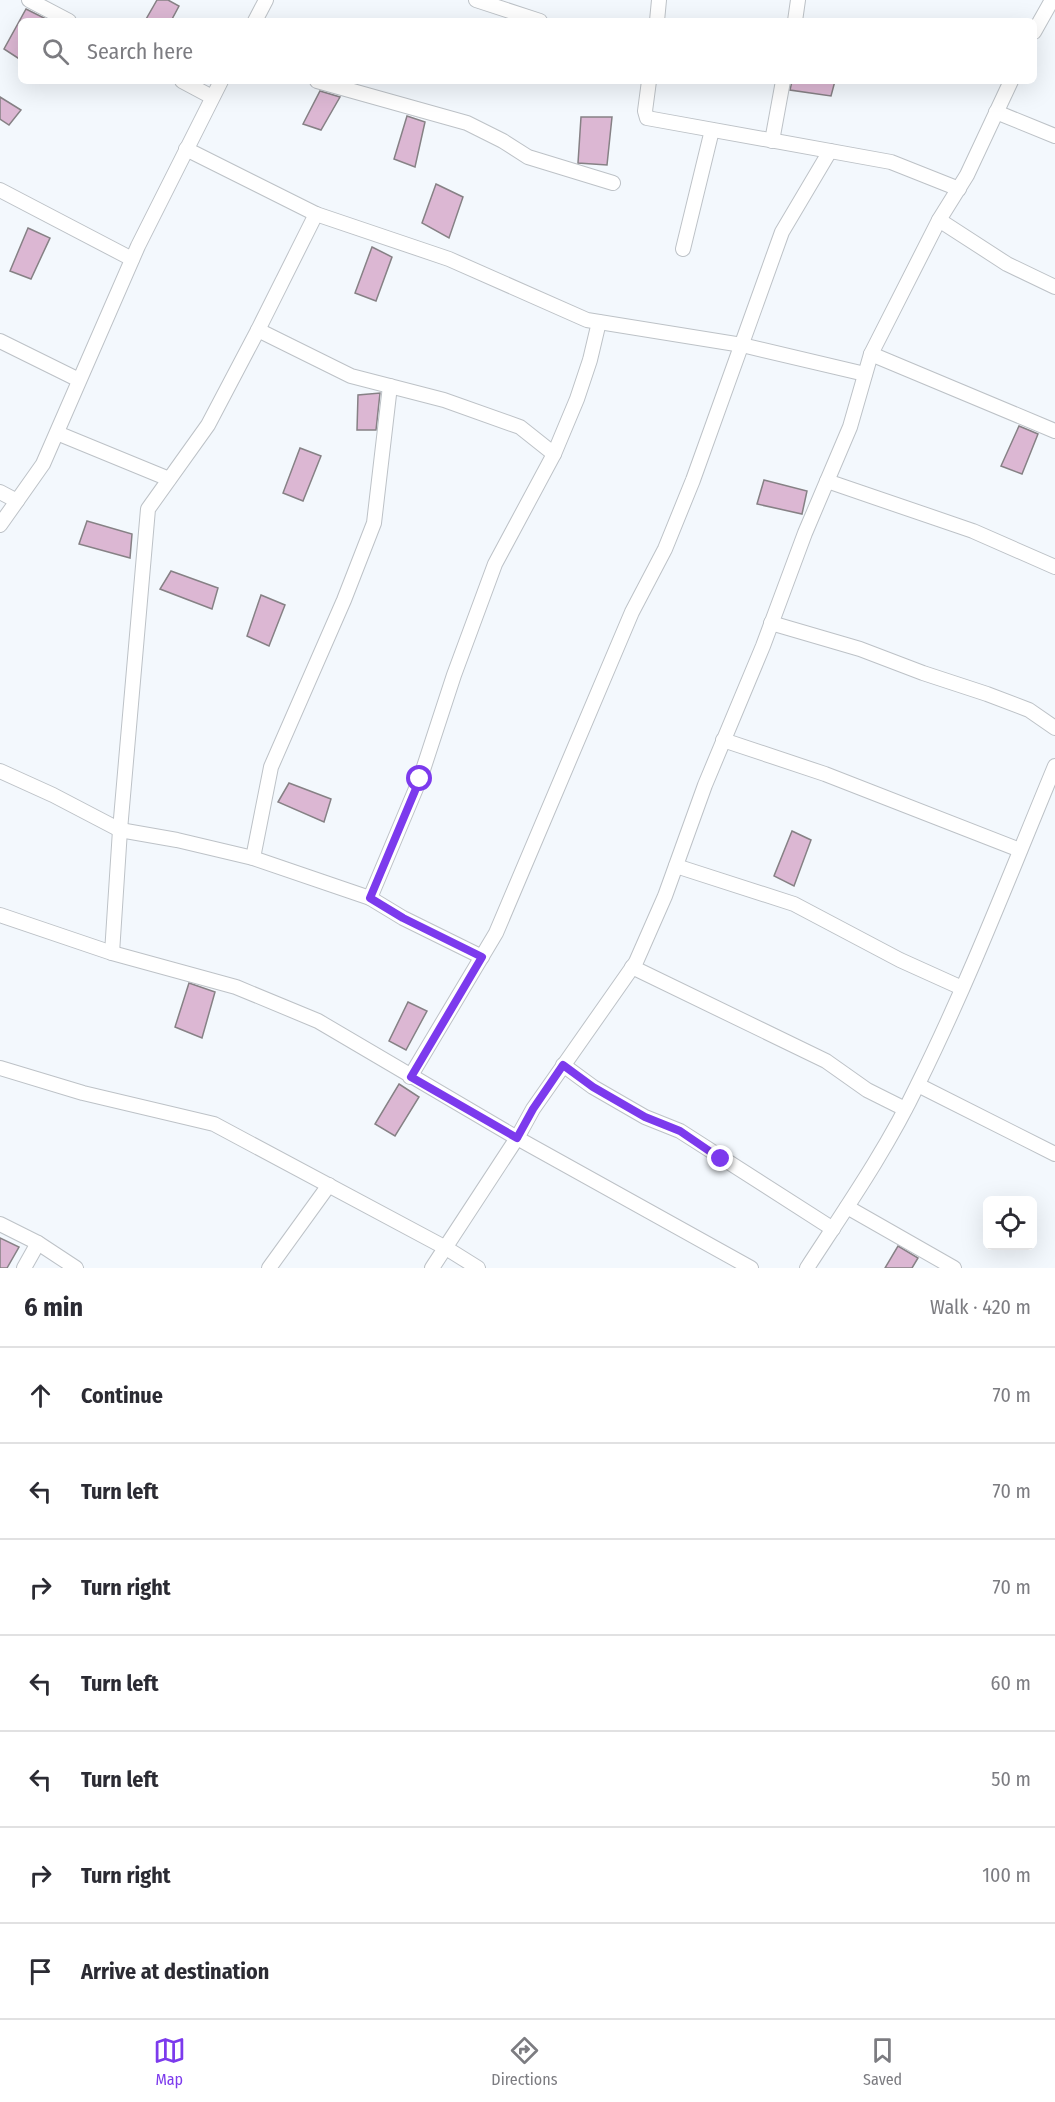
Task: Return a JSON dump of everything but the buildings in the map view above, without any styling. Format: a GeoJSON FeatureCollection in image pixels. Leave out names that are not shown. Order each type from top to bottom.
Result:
{"type":"FeatureCollection","features":[{"type":"Feature","properties":{"kind":"street"},"geometry":{"type":"LineString","coordinates":[[29,0],[63,18]]}},
{"type":"Feature","properties":{"kind":"street"},"geometry":{"type":"LineString","coordinates":[[257,18],[266,0]]}},
{"type":"Feature","properties":{"kind":"street"},"geometry":{"type":"LineString","coordinates":[[476,0],[531,18]]}},
{"type":"Feature","properties":{"kind":"street"},"geometry":{"type":"LineString","coordinates":[[657,18],[659,0]]}},
{"type":"Feature","properties":{"kind":"street"},"geometry":{"type":"LineString","coordinates":[[795,18],[798,0]]}},
{"type":"Feature","properties":{"kind":"street"},"geometry":{"type":"LineString","coordinates":[[1037,27],[1052,0]]}},
{"type":"Feature","properties":{"kind":"street"},"geometry":{"type":"LineString","coordinates":[[188,84],[212,97]]}},
{"type":"Feature","properties":{"kind":"street"},"geometry":{"type":"LineString","coordinates":[[0,525],[43,465],[132,259],[219,84]]}},
{"type":"Feature","properties":{"kind":"street"},"geometry":{"type":"LineString","coordinates":[[328,84],[467,123],[503,141],[528,158],[613,183]]}},
{"type":"Feature","properties":{"kind":"street"},"geometry":{"type":"LineString","coordinates":[[650,84],[645,111],[647,118],[891,162],[959,189]]}},
{"type":"Feature","properties":{"kind":"street"},"geometry":{"type":"LineString","coordinates":[[772,141],[782,84]]}},
{"type":"Feature","properties":{"kind":"street"},"geometry":{"type":"LineString","coordinates":[[432,1268],[517,1138],[533,1109],[632,967],[665,896],[723,740],[850,427],[871,354],[939,220],[967,175],[1010,84]]}},
{"type":"Feature","properties":{"kind":"street"},"geometry":{"type":"LineString","coordinates":[[996,112],[1055,135]]}},
{"type":"Feature","properties":{"kind":"street"},"geometry":{"type":"LineString","coordinates":[[683,249],[712,130]]}},
{"type":"Feature","properties":{"kind":"street"},"geometry":{"type":"LineString","coordinates":[[186,149],[316,214],[449,259],[587,320],[742,345],[865,374]]}},
{"type":"Feature","properties":{"kind":"street"},"geometry":{"type":"LineString","coordinates":[[411,1077],[496,933],[632,612],[665,549],[693,480],[782,232],[830,151]]}},
{"type":"Feature","properties":{"kind":"street"},"geometry":{"type":"LineString","coordinates":[[0,190],[132,259]]}},
{"type":"Feature","properties":{"kind":"street"},"geometry":{"type":"LineString","coordinates":[[112,953],[120,830],[148,509],[208,425],[316,214]]}},
{"type":"Feature","properties":{"kind":"street"},"geometry":{"type":"LineString","coordinates":[[939,220],[1006,264],[1055,287]]}},
{"type":"Feature","properties":{"kind":"street"},"geometry":{"type":"LineString","coordinates":[[370,898],[420,779],[454,675],[495,564],[554,454],[578,399],[590,360],[598,322]]}},
{"type":"Feature","properties":{"kind":"street"},"geometry":{"type":"LineString","coordinates":[[258,330],[351,376],[444,400],[520,427],[554,454]]}},
{"type":"Feature","properties":{"kind":"street"},"geometry":{"type":"LineString","coordinates":[[0,341],[79,380]]}},
{"type":"Feature","properties":{"kind":"street"},"geometry":{"type":"LineString","coordinates":[[871,354],[1055,431]]}},
{"type":"Feature","properties":{"kind":"street"},"geometry":{"type":"LineString","coordinates":[[253,858],[271,766],[344,600],[374,523],[390,386]]}},
{"type":"Feature","properties":{"kind":"street"},"geometry":{"type":"LineString","coordinates":[[57,433],[169,479]]}},
{"type":"Feature","properties":{"kind":"street"},"geometry":{"type":"LineString","coordinates":[[827,481],[974,531],[1055,567]]}},
{"type":"Feature","properties":{"kind":"street"},"geometry":{"type":"LineString","coordinates":[[0,492],[17,501]]}},
{"type":"Feature","properties":{"kind":"street"},"geometry":{"type":"LineString","coordinates":[[771,624],[860,649],[922,674],[987,694],[1029,710],[1055,728]]}},
{"type":"Feature","properties":{"kind":"street"},"geometry":{"type":"LineString","coordinates":[[723,740],[836,778],[1020,850]]}},
{"type":"Feature","properties":{"kind":"street"},"geometry":{"type":"LineString","coordinates":[[807,1268],[880,1154],[918,1085],[962,988],[1055,766]]}},
{"type":"Feature","properties":{"kind":"street"},"geometry":{"type":"LineString","coordinates":[[0,771],[53,795],[120,830],[177,840],[253,858],[370,898],[413,923],[482,957]]}},
{"type":"Feature","properties":{"kind":"street"},"geometry":{"type":"LineString","coordinates":[[676,866],[794,904],[900,960],[962,988]]}},
{"type":"Feature","properties":{"kind":"street"},"geometry":{"type":"LineString","coordinates":[[0,915],[112,953],[236,987],[318,1021],[517,1138],[751,1268]]}},
{"type":"Feature","properties":{"kind":"street"},"geometry":{"type":"LineString","coordinates":[[632,967],[826,1061],[867,1090],[905,1109]]}},
{"type":"Feature","properties":{"kind":"street"},"geometry":{"type":"LineString","coordinates":[[563,1065],[593,1087],[645,1117],[680,1131],[833,1229]]}},
{"type":"Feature","properties":{"kind":"street"},"geometry":{"type":"LineString","coordinates":[[0,1068],[82,1093],[214,1124],[446,1248],[478,1268]]}},
{"type":"Feature","properties":{"kind":"street"},"geometry":{"type":"LineString","coordinates":[[918,1085],[1055,1154]]}},
{"type":"Feature","properties":{"kind":"street"},"geometry":{"type":"LineString","coordinates":[[268,1268],[329,1185]]}},
{"type":"Feature","properties":{"kind":"street"},"geometry":{"type":"LineString","coordinates":[[847,1207],[954,1268]]}},
{"type":"Feature","properties":{"kind":"street"},"geometry":{"type":"LineString","coordinates":[[0,1224],[38,1243],[76,1268]]}},
{"type":"Feature","properties":{"kind":"street"},"geometry":{"type":"LineString","coordinates":[[24,1268],[38,1243]]}},
{"type":"Feature","properties":{"kind":"route"},"geometry":{"type":"LineString","coordinates":[[420,779],[370,898],[403,918],[482,957],[411,1077],[517,1138],[533,1109],[563,1065],[593,1087],[645,1117],[680,1131],[721,1159]]}}]}
